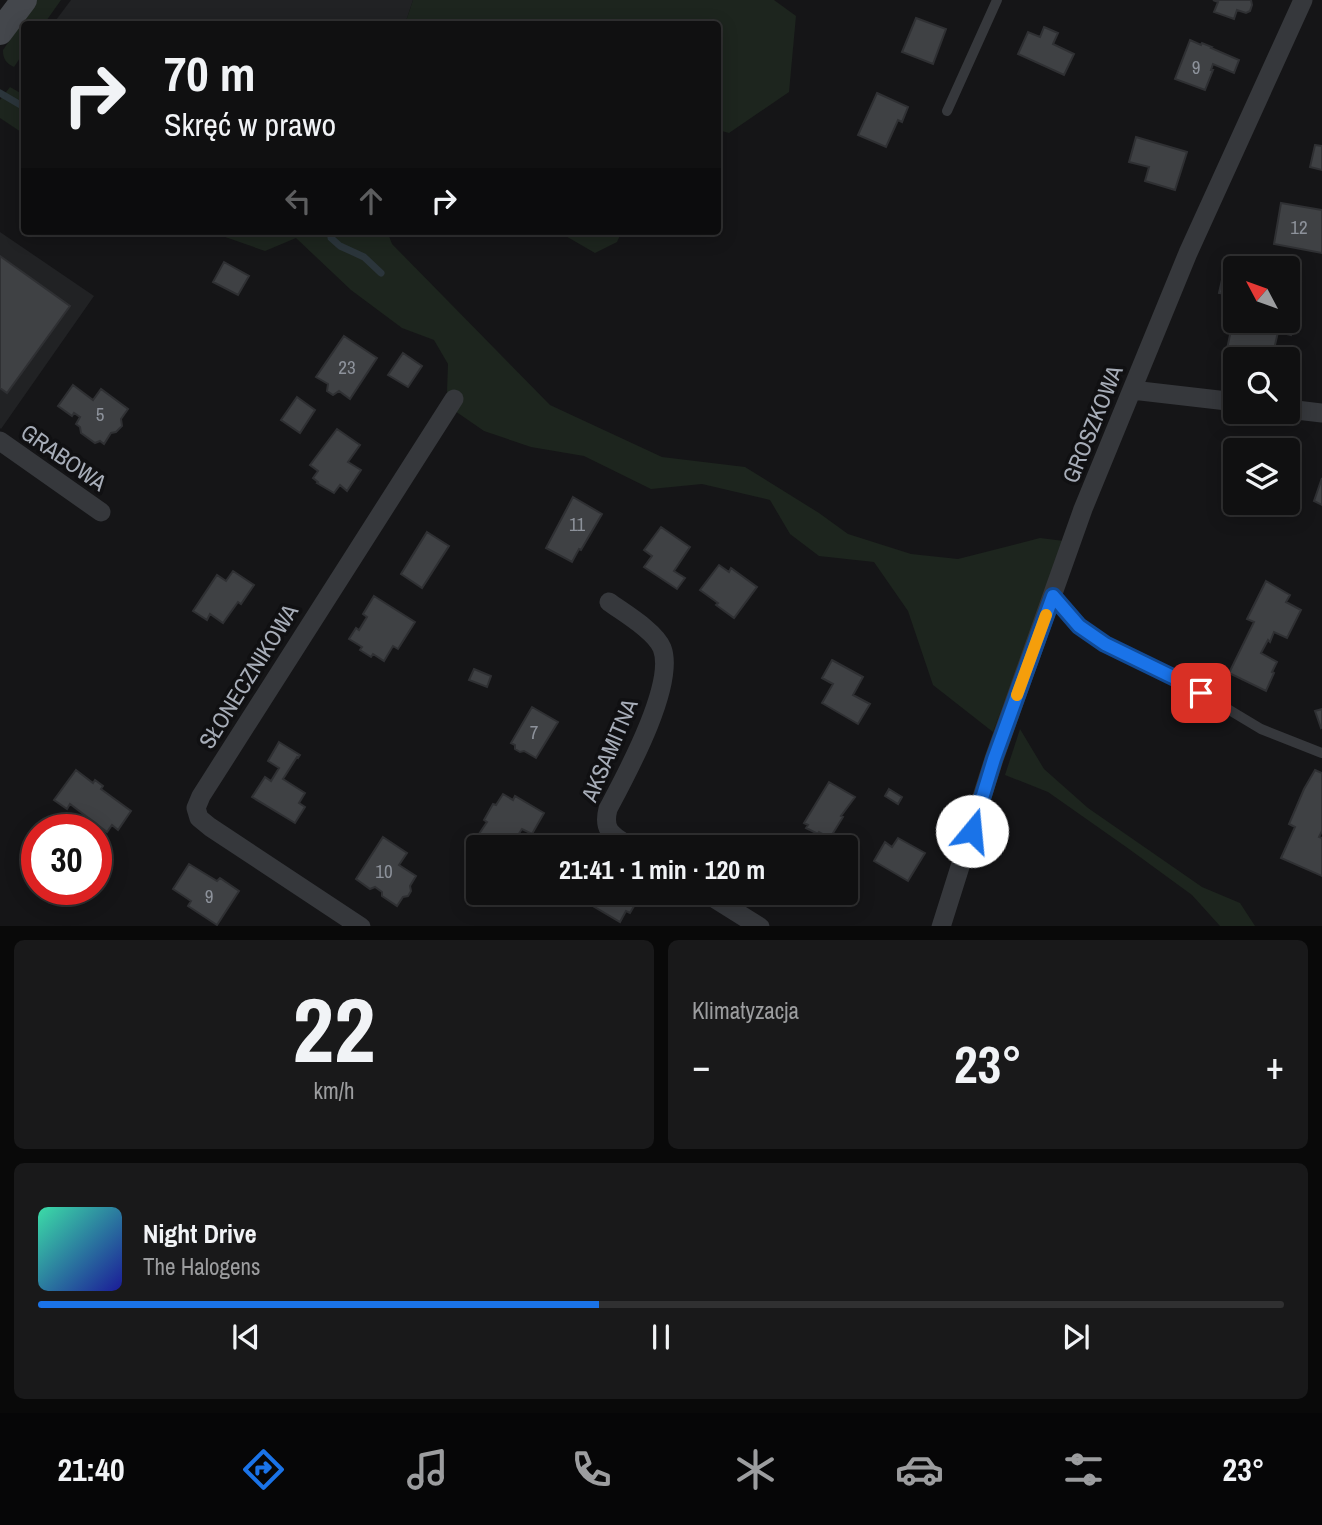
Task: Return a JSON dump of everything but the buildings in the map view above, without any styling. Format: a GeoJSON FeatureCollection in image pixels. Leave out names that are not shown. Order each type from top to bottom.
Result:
{"type":"FeatureCollection","features":[{"type":"Feature","properties":{"kind":"main road"},"geometry":{"type":"LineString","coordinates":[[0,32],[23,0]]}},
{"type":"Feature","properties":{"kind":"street","name":"GROSZKOWA"},"geometry":{"type":"LineString","coordinates":[[941,926],[994,759],[1083,509],[1188,253],[1303,0]]}},
{"type":"Feature","properties":{"kind":"street"},"geometry":{"type":"LineString","coordinates":[[1132,390],[1223,400]]}},
{"type":"Feature","properties":{"kind":"street","name":"SŁONECZNIKOWA"},"geometry":{"type":"LineString","coordinates":[[361,926],[210,827],[199,818],[196,808],[201,796],[454,399]]}},
{"type":"Feature","properties":{"kind":"street"},"geometry":{"type":"LineString","coordinates":[[1300,410],[1322,413]]}},
{"type":"Feature","properties":{"kind":"street","name":"GRABOWA"},"geometry":{"type":"LineString","coordinates":[[0,442],[101,512]]}},
{"type":"Feature","properties":{"kind":"street","name":"AKSAMITNA"},"geometry":{"type":"LineString","coordinates":[[609,602],[655,637],[662,648],[664,661],[661,687],[644,740],[608,809],[606,819],[608,829],[613,835]]}},
{"type":"Feature","properties":{"kind":"street"},"geometry":{"type":"LineString","coordinates":[[725,905],[760,926]]}},
{"type":"Feature","properties":{"kind":"lane"},"geometry":{"type":"LineString","coordinates":[[947,111],[997,0]]}},
{"type":"Feature","properties":{"kind":"lane"},"geometry":{"type":"LineString","coordinates":[[1053,596],[1079,626],[1105,644],[1181,681],[1261,729],[1322,753]]}},
{"type":"Feature","properties":{"kind":"shaded area"},"geometry":{"type":"Polygon","coordinates":[[[37,0],[61,0],[46,21],[23,21],[37,0]]]}},
{"type":"Feature","properties":{"kind":"shaded area"},"geometry":{"type":"Polygon","coordinates":[[[71,0],[413,0],[406,21],[55,21],[71,0]]]}},
{"type":"Feature","properties":{"kind":"shaded area"},"geometry":{"type":"Polygon","coordinates":[[[413,0],[774,0],[796,16],[789,92],[729,133],[721,131],[721,21],[406,21],[413,0]]]}},
{"type":"Feature","properties":{"kind":"shaded area"},"geometry":{"type":"Polygon","coordinates":[[[21,24],[21,56],[14,67],[6,60],[3,50],[21,24]]]}},
{"type":"Feature","properties":{"kind":"shaded area"},"geometry":{"type":"Polygon","coordinates":[[[10,87],[21,93],[21,132],[0,118],[0,100],[10,87]]]}},
{"type":"Feature","properties":{"kind":"shaded area"},"geometry":{"type":"Polygon","coordinates":[[[0,232],[94,296],[1,429],[0,428],[0,232]]]}},
{"type":"Feature","properties":{"kind":"shaded area"},"geometry":{"type":"Polygon","coordinates":[[[219,235],[389,235],[392,244],[550,405],[662,457],[745,467],[848,534],[911,554],[958,559],[1040,538],[1064,541],[993,732],[933,685],[908,611],[874,562],[819,556],[790,534],[770,500],[702,484],[651,489],[584,456],[531,447],[484,431],[455,411],[447,392],[448,364],[434,340],[402,328],[351,290],[296,238],[265,251],[219,235]]]}},
{"type":"Feature","properties":{"kind":"shaded area"},"geometry":{"type":"Polygon","coordinates":[[[564,235],[620,235],[617,242],[595,253],[564,235]]]}},
{"type":"Feature","properties":{"kind":"shaded area"},"geometry":{"type":"Polygon","coordinates":[[[1020,729],[1044,769],[1088,808],[1202,887],[1240,903],[1255,926],[1220,926],[1192,895],[1048,792],[1005,775],[1020,729]]]}},
{"type":"Feature","properties":{"kind":"waterway"},"geometry":{"type":"LineString","coordinates":[[0,93],[21,105]]}},
{"type":"Feature","properties":{"kind":"waterway"},"geometry":{"type":"LineString","coordinates":[[331,235],[340,246],[364,257],[381,273]]}},
{"type":"Feature","properties":{"kind":"slow traffic"},"geometry":{"type":"LineString","coordinates":[[1017,695],[1046,615]]}},
{"type":"Feature","properties":{"kind":"route"},"geometry":{"type":"LineString","coordinates":[[972,831],[994,759],[1053,596],[1079,626],[1094,637],[1201,693]]}}]}
